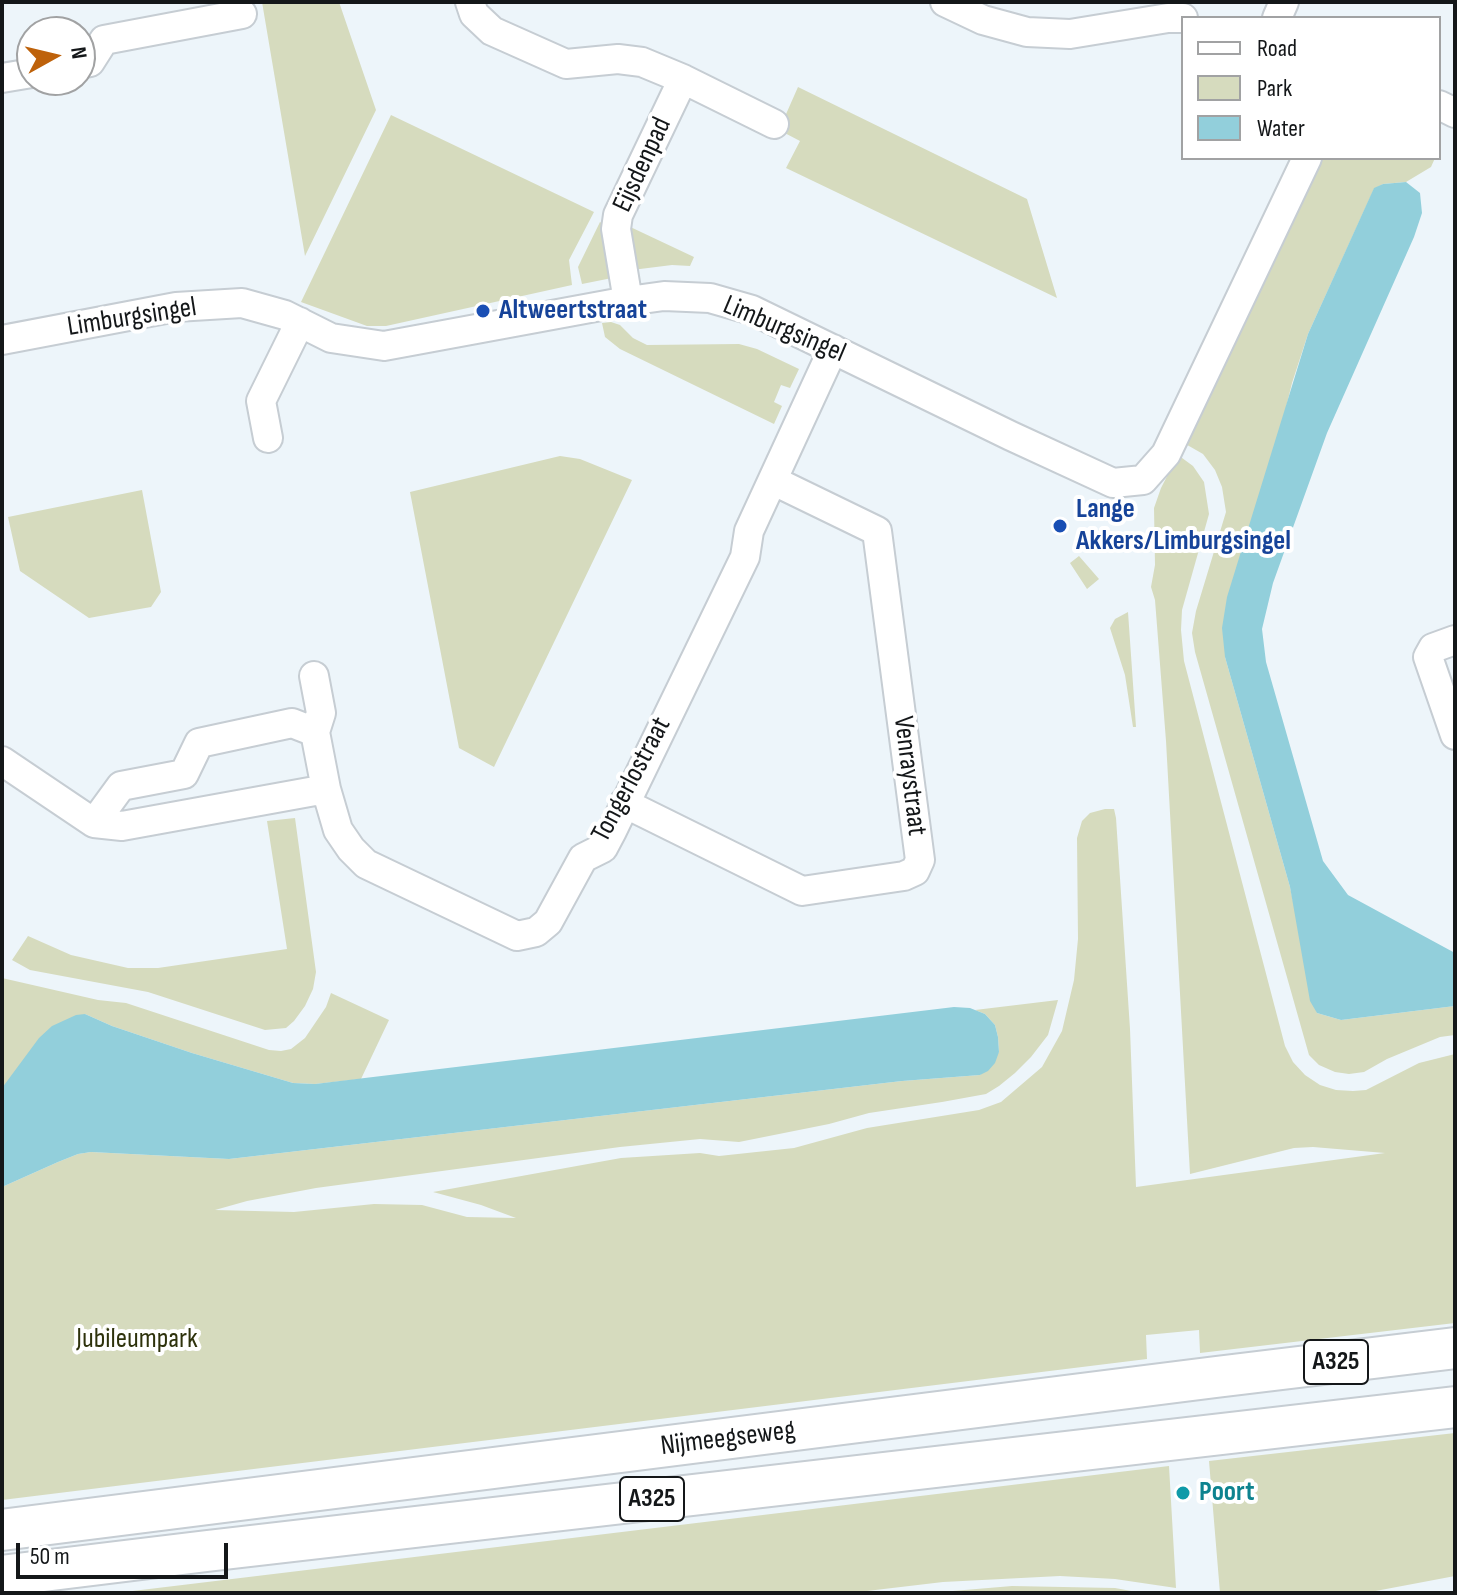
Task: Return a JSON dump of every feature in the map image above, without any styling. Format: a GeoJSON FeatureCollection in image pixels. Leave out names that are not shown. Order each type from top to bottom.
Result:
{"type":"FeatureCollection","features":[{"type":"Feature","properties":{"kind":"highway","name":"Nijmeegseweg"},"geometry":{"type":"LineString","coordinates":[[2,1530],[1455,1348]]}},
{"type":"Feature","properties":{"kind":"highway","name":"Nijmeegseweg"},"geometry":{"type":"LineString","coordinates":[[2,1576],[1455,1407]]}},
{"type":"Feature","properties":{"kind":"street"},"geometry":{"type":"LineString","coordinates":[[470,2],[474,14],[492,31],[566,64],[618,59],[642,62],[774,124]]}},
{"type":"Feature","properties":{"kind":"street"},"geometry":{"type":"LineString","coordinates":[[945,2],[983,20],[1027,32],[1070,34],[1181,18]]}},
{"type":"Feature","properties":{"kind":"street"},"geometry":{"type":"LineString","coordinates":[[96,53],[104,40],[242,14]]}},
{"type":"Feature","properties":{"kind":"street","name":"Eijsdenpad"},"geometry":{"type":"LineString","coordinates":[[628,301],[617,219],[683,79]]}},
{"type":"Feature","properties":{"kind":"street","name":"Limburgsingel"},"geometry":{"type":"LineString","coordinates":[[2,340],[184,306],[242,303],[285,315],[331,338],[384,346],[628,301],[664,296],[710,298],[752,310],[1113,483],[1143,480],[1166,454],[1306,160]]}},
{"type":"Feature","properties":{"kind":"street"},"geometry":{"type":"LineString","coordinates":[[268,438],[261,401],[300,322]]}},
{"type":"Feature","properties":{"kind":"street","name":"Tongerlostraat"},"geometry":{"type":"LineString","coordinates":[[314,676],[321,713],[315,732],[326,789],[338,830],[351,849],[366,864],[517,936],[536,932],[548,922],[583,858],[603,848],[745,557],[749,531],[833,349]]}},
{"type":"Feature","properties":{"kind":"street","name":"Venraystraat"},"geometry":{"type":"LineString","coordinates":[[624,803],[802,891],[904,876],[915,871],[920,860],[877,531],[774,481]]}},
{"type":"Feature","properties":{"kind":"street"},"geometry":{"type":"LineString","coordinates":[[1455,640],[1433,648],[1428,657],[1455,735]]}},
{"type":"Feature","properties":{"kind":"street"},"geometry":{"type":"LineString","coordinates":[[94,823],[121,786],[184,774],[199,743],[292,723],[315,732]]}},
{"type":"Feature","properties":{"kind":"street"},"geometry":{"type":"LineString","coordinates":[[2,761],[94,823],[122,826],[326,789]]}},
{"type":"Feature","properties":{"kind":"green space"},"geometry":{"type":"Polygon","coordinates":[[[262,2],[339,2],[376,110],[305,256],[262,2]]]}},
{"type":"Feature","properties":{"kind":"green space"},"geometry":{"type":"Polygon","coordinates":[[[798,87],[1027,199],[1057,298],[786,168],[800,141],[779,130],[798,87]]]}},
{"type":"Feature","properties":{"kind":"green space"},"geometry":{"type":"Polygon","coordinates":[[[391,115],[594,212],[569,260],[572,285],[386,326],[367,326],[301,302],[391,115]]]}},
{"type":"Feature","properties":{"kind":"green space"},"geometry":{"type":"Polygon","coordinates":[[[1319,160],[1434,160],[1431,167],[1406,182],[1383,184],[1374,189],[1308,334],[1292,383],[1225,657],[1290,887],[1317,1013],[1341,1020],[1455,1006],[1455,1035],[1440,1037],[1364,1072],[1335,1072],[1319,1065],[1309,1055],[1192,633],[1226,512],[1222,487],[1215,470],[1203,454],[1182,442],[1319,160]]]}},
{"type":"Feature","properties":{"kind":"green space"},"geometry":{"type":"Polygon","coordinates":[[[600,222],[605,225],[612,278],[582,284],[578,267],[600,222]]]}},
{"type":"Feature","properties":{"kind":"green space"},"geometry":{"type":"Polygon","coordinates":[[[624,224],[694,257],[690,266],[632,270],[624,224]]]}},
{"type":"Feature","properties":{"kind":"green space"},"geometry":{"type":"Polygon","coordinates":[[[611,322],[647,345],[739,344],[799,369],[790,388],[781,385],[774,402],[782,406],[774,424],[620,349],[605,337],[602,323],[611,322]]]}},
{"type":"Feature","properties":{"kind":"green space","name":"Jubileumpark"},"geometry":{"type":"Polygon","coordinates":[[[1178,455],[1193,466],[1204,482],[1209,514],[1182,610],[1184,661],[1285,1046],[1293,1062],[1320,1085],[1353,1091],[1366,1090],[1419,1063],[1455,1054],[1455,1323],[1200,1353],[1199,1330],[1146,1335],[1147,1359],[2,1500],[2,1187],[78,1154],[91,1152],[229,1159],[902,1081],[980,1075],[999,1052],[998,1037],[995,1025],[985,1014],[975,1010],[1058,1000],[1048,1035],[1015,1073],[986,1094],[869,1113],[739,1142],[700,1139],[620,1147],[316,1188],[215,1210],[294,1212],[374,1204],[422,1205],[467,1217],[516,1218],[433,1192],[621,1158],[700,1153],[719,1156],[794,1148],[867,1128],[979,1110],[1001,1102],[1042,1067],[1062,1031],[1074,980],[1078,939],[1077,838],[1082,821],[1090,813],[1105,809],[1114,809],[1116,818],[1130,1029],[1136,1187],[1385,1153],[1294,1148],[1190,1174],[1166,741],[1155,600],[1151,587],[1155,565],[1154,508],[1178,455]]]}},
{"type":"Feature","properties":{"kind":"green space"},"geometry":{"type":"Polygon","coordinates":[[[560,456],[580,459],[632,480],[494,767],[459,748],[410,492],[560,456]]]}},
{"type":"Feature","properties":{"kind":"green space"},"geometry":{"type":"Polygon","coordinates":[[[142,490],[161,592],[151,607],[89,618],[20,571],[8,517],[142,490]]]}},
{"type":"Feature","properties":{"kind":"green space"},"geometry":{"type":"Polygon","coordinates":[[[1079,556],[1099,579],[1087,589],[1070,563],[1079,556]]]}},
{"type":"Feature","properties":{"kind":"green space"},"geometry":{"type":"Polygon","coordinates":[[[1128,612],[1136,727],[1133,727],[1125,675],[1110,628],[1115,619],[1128,612]]]}},
{"type":"Feature","properties":{"kind":"green space"},"geometry":{"type":"Polygon","coordinates":[[[295,818],[316,972],[305,1006],[286,1028],[265,1030],[148,992],[30,970],[12,960],[28,936],[71,955],[128,968],[158,968],[287,949],[267,821],[295,818]]]}},
{"type":"Feature","properties":{"kind":"green space"},"geometry":{"type":"Polygon","coordinates":[[[2,978],[98,1000],[126,1003],[269,1050],[291,1049],[305,1038],[326,1007],[331,993],[389,1020],[361,1079],[315,1084],[293,1083],[192,1053],[85,1014],[2,1088],[2,978]]]}},
{"type":"Feature","properties":{"kind":"green space"},"geometry":{"type":"Polygon","coordinates":[[[1455,1433],[1455,1576],[1365,1593],[1220,1593],[1209,1461],[1455,1433]]]}},
{"type":"Feature","properties":{"kind":"green space"},"geometry":{"type":"Polygon","coordinates":[[[1169,1466],[1176,1588],[1115,1579],[1060,1576],[943,1582],[850,1593],[116,1593],[1169,1466]]]}},
{"type":"Feature","properties":{"kind":"green space"},"geometry":{"type":"Polygon","coordinates":[[[1012,1586],[1115,1588],[1142,1593],[929,1593],[1012,1586]]]}},
{"type":"Feature","properties":{"kind":"water"},"geometry":{"type":"Polygon","coordinates":[[[1406,182],[1420,193],[1422,213],[1327,433],[1273,583],[1262,629],[1266,662],[1323,861],[1348,895],[1455,953],[1455,1006],[1341,1020],[1317,1013],[1310,1001],[1290,887],[1225,657],[1222,628],[1227,597],[1308,334],[1374,188],[1406,182]]]}},
{"type":"Feature","properties":{"kind":"water"},"geometry":{"type":"Polygon","coordinates":[[[954,1007],[970,1008],[985,1014],[995,1025],[999,1052],[995,1063],[980,1075],[902,1081],[229,1159],[91,1152],[78,1154],[2,1187],[2,1088],[39,1038],[52,1026],[76,1015],[85,1014],[192,1053],[293,1083],[315,1084],[954,1007]]]}},
{"type":"Feature","properties":{"kind":"place","name":"Altweertstraat"},"geometry":{"type":"Point","coordinates":[483,311]}},
{"type":"Feature","properties":{"kind":"place","name":"Lange Akkers/Limburgsingel"},"geometry":{"type":"Point","coordinates":[1060,526]}},
{"type":"Feature","properties":{"kind":"place","name":"Poort"},"geometry":{"type":"Point","coordinates":[1183,1493]}}]}
